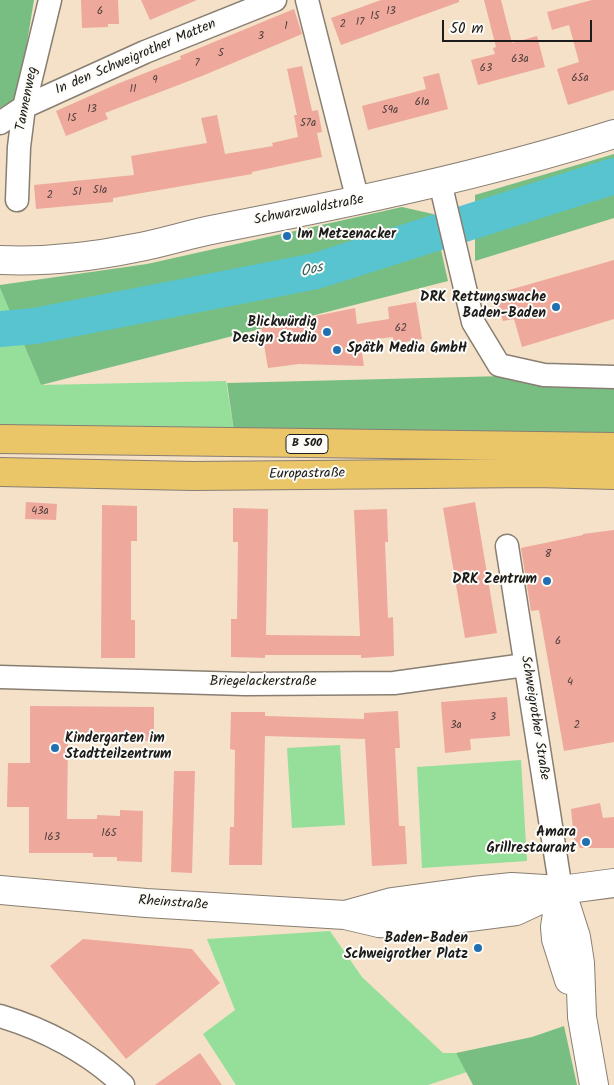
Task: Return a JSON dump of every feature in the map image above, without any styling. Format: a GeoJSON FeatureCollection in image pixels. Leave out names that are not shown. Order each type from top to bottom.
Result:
{"type":"FeatureCollection","features":[{"type":"Feature","properties":{"kind":"main road","name":"B 500"},"geometry":{"type":"LineString","coordinates":[[0,439],[614,447]]}},
{"type":"Feature","properties":{"kind":"main road","name":"Europastraße"},"geometry":{"type":"LineString","coordinates":[[0,472],[193,476],[614,474]]}},
{"type":"Feature","properties":{"kind":"street","name":"Tannenweg"},"geometry":{"type":"LineString","coordinates":[[17,200],[19,146],[24,107],[50,0]]}},
{"type":"Feature","properties":{"kind":"street","name":"In den Schweigrother Matten"},"geometry":{"type":"LineString","coordinates":[[0,123],[24,107],[145,52],[275,0]]}},
{"type":"Feature","properties":{"kind":"street"},"geometry":{"type":"LineString","coordinates":[[307,0],[358,201]]}},
{"type":"Feature","properties":{"kind":"street","name":"Schwarzwaldstraße"},"geometry":{"type":"LineString","coordinates":[[0,260],[77,257],[136,248],[215,229],[358,201],[440,182],[614,134]]}},
{"type":"Feature","properties":{"kind":"street"},"geometry":{"type":"LineString","coordinates":[[440,182],[473,322],[499,365],[544,375],[614,377]]}},
{"type":"Feature","properties":{"kind":"street","name":"Schweigrother Straße"},"geometry":{"type":"LineString","coordinates":[[506,546],[561,890]]}},
{"type":"Feature","properties":{"kind":"street","name":"Briegelackerstraße"},"geometry":{"type":"LineString","coordinates":[[0,677],[245,684],[394,683],[525,665]]}},
{"type":"Feature","properties":{"kind":"street","name":"Rheinstraße"},"geometry":{"type":"LineString","coordinates":[[0,890],[146,903],[345,915],[406,925],[516,911],[561,890],[614,883]]}},
{"type":"Feature","properties":{"kind":"street"},"geometry":{"type":"LineString","coordinates":[[561,890],[576,937],[580,963],[582,1017],[594,1085]]}},
{"type":"Feature","properties":{"kind":"street"},"geometry":{"type":"LineString","coordinates":[[0,1016],[18,1021],[59,1039],[110,1073],[123,1085]]}},
{"type":"Feature","properties":{"kind":"green space"},"geometry":{"type":"Polygon","coordinates":[[[0,0],[34,0],[18,97],[0,108],[0,0]]]}},
{"type":"Feature","properties":{"kind":"green space"},"geometry":{"type":"Polygon","coordinates":[[[614,154],[614,218],[475,261],[475,195],[614,154]]]}},
{"type":"Feature","properties":{"kind":"green space"},"geometry":{"type":"Polygon","coordinates":[[[402,207],[433,214],[448,281],[41,385],[0,288],[0,285],[147,264],[402,207]]]}},
{"type":"Feature","properties":{"kind":"green space"},"geometry":{"type":"Polygon","coordinates":[[[0,288],[41,385],[226,381],[234,431],[0,428],[0,288]]]}},
{"type":"Feature","properties":{"kind":"green space"},"geometry":{"type":"Polygon","coordinates":[[[544,375],[614,377],[614,437],[234,431],[227,383],[544,375]]]}},
{"type":"Feature","properties":{"kind":"green space"},"geometry":{"type":"Polygon","coordinates":[[[340,745],[345,825],[292,828],[287,748],[340,745]]]}},
{"type":"Feature","properties":{"kind":"green space"},"geometry":{"type":"Polygon","coordinates":[[[521,760],[527,861],[422,868],[417,767],[521,760]]]}},
{"type":"Feature","properties":{"kind":"green space"},"geometry":{"type":"Polygon","coordinates":[[[330,931],[362,977],[443,1053],[456,1053],[467,1072],[428,1085],[236,1085],[203,1034],[235,1010],[207,939],[330,931]]]}},
{"type":"Feature","properties":{"kind":"green space"},"geometry":{"type":"Polygon","coordinates":[[[564,1026],[577,1085],[473,1085],[456,1053],[532,1037],[564,1026]]]}},
{"type":"Feature","properties":{"kind":"building"},"geometry":{"type":"Polygon","coordinates":[[[81,0],[118,0],[119,24],[108,24],[108,27],[82,28],[81,0]]]}},
{"type":"Feature","properties":{"kind":"building"},"geometry":{"type":"Polygon","coordinates":[[[141,0],[197,0],[150,20],[141,0]]]}},
{"type":"Feature","properties":{"kind":"building"},"geometry":{"type":"Polygon","coordinates":[[[381,0],[459,0],[459,2],[341,45],[331,18],[381,0]]]}},
{"type":"Feature","properties":{"kind":"building"},"geometry":{"type":"Polygon","coordinates":[[[484,0],[501,0],[512,43],[537,36],[545,67],[478,85],[471,60],[495,54],[493,48],[496,47],[484,0]]]}},
{"type":"Feature","properties":{"kind":"building"},"geometry":{"type":"Polygon","coordinates":[[[592,0],[614,0],[614,90],[568,105],[557,69],[579,62],[569,25],[552,30],[547,12],[592,0]]]}},
{"type":"Feature","properties":{"kind":"building"},"geometry":{"type":"Polygon","coordinates":[[[294,9],[302,34],[202,76],[105,113],[108,119],[66,136],[56,111],[181,59],[180,56],[294,9]]]}},
{"type":"Feature","properties":{"kind":"building"},"geometry":{"type":"Polygon","coordinates":[[[302,66],[312,111],[318,110],[322,132],[317,133],[322,157],[252,172],[252,174],[113,198],[113,202],[36,209],[34,185],[134,175],[131,156],[207,143],[201,118],[217,115],[225,154],[273,146],[272,143],[298,137],[294,115],[297,115],[287,69],[302,66]]]}},
{"type":"Feature","properties":{"kind":"building"},"geometry":{"type":"Polygon","coordinates":[[[439,73],[448,109],[368,130],[362,106],[426,89],[423,77],[439,73]]]}},
{"type":"Feature","properties":{"kind":"building","name":"DRK Rettungswache Baden-Baden"},"geometry":{"type":"Polygon","coordinates":[[[614,260],[614,319],[522,347],[514,319],[503,321],[495,294],[614,260]]]}},
{"type":"Feature","properties":{"kind":"building"},"geometry":{"type":"Polygon","coordinates":[[[416,302],[422,339],[393,344],[393,337],[360,341],[364,366],[299,364],[268,368],[261,327],[355,308],[357,324],[389,319],[388,307],[416,302]]]}},
{"type":"Feature","properties":{"kind":"building"},"geometry":{"type":"Polygon","coordinates":[[[26,502],[57,504],[56,520],[25,519],[26,502]]]}},
{"type":"Feature","properties":{"kind":"building"},"geometry":{"type":"Polygon","coordinates":[[[475,502],[497,633],[465,638],[443,508],[475,502]]]}},
{"type":"Feature","properties":{"kind":"building"},"geometry":{"type":"Polygon","coordinates":[[[102,505],[137,506],[137,541],[131,541],[131,620],[135,620],[135,658],[101,658],[102,505]]]}},
{"type":"Feature","properties":{"kind":"building"},"geometry":{"type":"Polygon","coordinates":[[[233,508],[268,509],[266,635],[360,636],[354,510],[387,509],[388,542],[385,542],[388,618],[393,617],[394,656],[361,658],[361,655],[265,655],[265,658],[231,657],[231,619],[237,619],[238,542],[233,542],[233,508]]]}},
{"type":"Feature","properties":{"kind":"building"},"geometry":{"type":"Polygon","coordinates":[[[614,530],[614,742],[564,751],[539,610],[531,611],[521,548],[583,534],[614,530]]]}},
{"type":"Feature","properties":{"kind":"building"},"geometry":{"type":"Polygon","coordinates":[[[507,697],[510,736],[470,739],[471,750],[445,753],[441,702],[507,697]]]}},
{"type":"Feature","properties":{"kind":"building"},"geometry":{"type":"Polygon","coordinates":[[[30,706],[154,707],[154,741],[68,740],[67,819],[97,819],[97,815],[120,816],[120,810],[143,811],[142,862],[117,861],[117,857],[93,857],[93,853],[29,853],[29,807],[7,807],[8,763],[30,763],[30,706]]]}},
{"type":"Feature","properties":{"kind":"building"},"geometry":{"type":"Polygon","coordinates":[[[398,711],[400,748],[395,748],[399,826],[405,826],[407,864],[372,866],[365,739],[265,736],[262,865],[229,865],[230,827],[234,827],[235,750],[230,749],[231,712],[265,712],[265,716],[364,719],[364,713],[398,711]]]}},
{"type":"Feature","properties":{"kind":"building"},"geometry":{"type":"Polygon","coordinates":[[[174,771],[195,771],[192,873],[171,872],[174,771]]]}},
{"type":"Feature","properties":{"kind":"building"},"geometry":{"type":"Polygon","coordinates":[[[600,803],[603,818],[614,817],[614,848],[580,848],[574,839],[571,809],[600,803]]]}},
{"type":"Feature","properties":{"kind":"building"},"geometry":{"type":"Polygon","coordinates":[[[83,939],[192,949],[220,983],[126,1059],[50,966],[83,939]]]}},
{"type":"Feature","properties":{"kind":"building"},"geometry":{"type":"Polygon","coordinates":[[[200,1053],[222,1085],[155,1085],[200,1053]]]}},
{"type":"Feature","properties":{"kind":"waterway","name":"Oos"},"geometry":{"type":"LineString","coordinates":[[0,329],[35,326],[316,271],[614,176]]}},
{"type":"Feature","properties":{"kind":"place","name":"Im Metzenacker"},"geometry":{"type":"Point","coordinates":[287,236]}},
{"type":"Feature","properties":{"kind":"place","name":"DRK Rettungswache Baden-Baden"},"geometry":{"type":"Point","coordinates":[556,307]}},
{"type":"Feature","properties":{"kind":"place","name":"Blickwürdig Design Studio"},"geometry":{"type":"Point","coordinates":[327,332]}},
{"type":"Feature","properties":{"kind":"place","name":"Späth Media GmbH"},"geometry":{"type":"Point","coordinates":[337,350]}},
{"type":"Feature","properties":{"kind":"place","name":"DRK Zentrum"},"geometry":{"type":"Point","coordinates":[547,581]}},
{"type":"Feature","properties":{"kind":"place","name":"Kindergarten im Stadtteilzentrum"},"geometry":{"type":"Point","coordinates":[55,748]}},
{"type":"Feature","properties":{"kind":"place","name":"Amara Grillrestaurant"},"geometry":{"type":"Point","coordinates":[586,842]}},
{"type":"Feature","properties":{"kind":"place","name":"Baden-Baden Schweigrother Platz"},"geometry":{"type":"Point","coordinates":[478,948]}}]}
